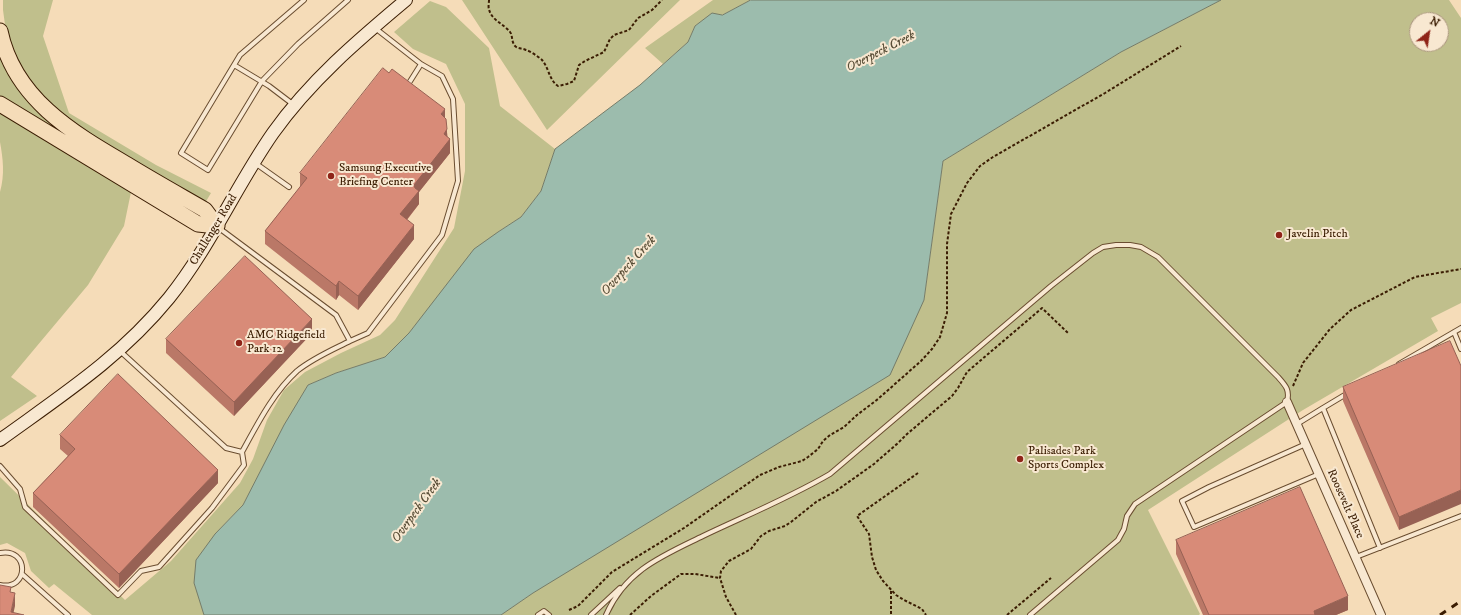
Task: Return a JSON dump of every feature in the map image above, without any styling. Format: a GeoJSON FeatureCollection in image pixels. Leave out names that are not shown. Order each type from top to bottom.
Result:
{"type":"FeatureCollection","features":[{"type":"Feature","properties":{"kind":"highway"},"geometry":{"type":"LineString","coordinates":[[0,31],[6,53],[16,72],[38,102],[55,118],[88,142],[205,210],[217,226]]}},
{"type":"Feature","properties":{"kind":"highway"},"geometry":{"type":"LineString","coordinates":[[0,104],[198,224],[217,226]]}},
{"type":"Feature","properties":{"kind":"main road","name":"Challenger Road"},"geometry":{"type":"LineString","coordinates":[[0,440],[89,376],[120,350],[150,320],[192,267],[254,162],[273,133],[294,106],[331,64],[406,0]]}},
{"type":"Feature","properties":{"kind":"street","name":"Roosevelt Place"},"geometry":{"type":"LineString","coordinates":[[1288,398],[1297,424],[1381,615]]}},
{"type":"Feature","properties":{"kind":"lane"},"geometry":{"type":"LineString","coordinates":[[304,0],[244,51],[234,64],[181,153],[208,170],[262,81],[298,44],[348,0]]}},
{"type":"Feature","properties":{"kind":"lane"},"geometry":{"type":"LineString","coordinates":[[0,466],[20,489],[25,507],[118,595],[141,571],[160,567],[212,508],[244,465],[242,452],[260,419],[277,393],[297,371],[317,357],[368,333],[442,235],[458,181],[453,99],[442,76],[421,64],[373,27]]}},
{"type":"Feature","properties":{"kind":"lane"},"geometry":{"type":"LineString","coordinates":[[234,64],[262,81],[294,106]]}},
{"type":"Feature","properties":{"kind":"lane"},"geometry":{"type":"LineString","coordinates":[[409,83],[421,64]]}},
{"type":"Feature","properties":{"kind":"lane"},"geometry":{"type":"LineString","coordinates":[[254,162],[289,187]]}},
{"type":"Feature","properties":{"kind":"lane"},"geometry":{"type":"LineString","coordinates":[[217,226],[336,315],[350,341]]}},
{"type":"Feature","properties":{"kind":"lane"},"geometry":{"type":"LineString","coordinates":[[591,615],[639,572],[672,551],[811,485],[830,474],[1082,260],[1104,247],[1116,245],[1136,246],[1150,252],[1158,258],[1278,377],[1286,387],[1288,398],[1135,504],[1127,516],[1124,529],[1118,540],[1030,615]]}},
{"type":"Feature","properties":{"kind":"lane"},"geometry":{"type":"LineString","coordinates":[[1392,368],[1461,328]]}},
{"type":"Feature","properties":{"kind":"lane"},"geometry":{"type":"LineString","coordinates":[[1454,332],[1461,349]]}},
{"type":"Feature","properties":{"kind":"lane"},"geometry":{"type":"LineString","coordinates":[[120,350],[226,448],[242,452]]}},
{"type":"Feature","properties":{"kind":"lane"},"geometry":{"type":"LineString","coordinates":[[1297,424],[1351,392]]}},
{"type":"Feature","properties":{"kind":"lane"},"geometry":{"type":"LineString","coordinates":[[1323,408],[1380,548]]}},
{"type":"Feature","properties":{"kind":"lane"},"geometry":{"type":"LineString","coordinates":[[1306,444],[1209,487],[1182,501],[1194,527],[1319,474]]}},
{"type":"Feature","properties":{"kind":"lane"},"geometry":{"type":"LineString","coordinates":[[1356,557],[1461,516]]}},
{"type":"Feature","properties":{"kind":"lane"},"geometry":{"type":"LineString","coordinates":[[0,553],[8,553],[16,556],[21,563],[22,574],[19,580],[13,584],[8,586],[0,585]]}},
{"type":"Feature","properties":{"kind":"lane"},"geometry":{"type":"LineString","coordinates":[[22,574],[68,615]]}},
{"type":"Feature","properties":{"kind":"lane"},"geometry":{"type":"LineString","coordinates":[[606,615],[622,587]]}},
{"type":"Feature","properties":{"kind":"lane"},"geometry":{"type":"LineString","coordinates":[[538,615],[544,611],[549,615]]}},
{"type":"Feature","properties":{"kind":"path"},"geometry":{"type":"LineString","coordinates":[[489,0],[489,9],[491,14],[510,32],[515,46],[527,50],[542,60],[554,84],[558,86],[574,81],[579,66],[585,61],[604,52],[610,39],[614,35],[629,30],[638,18],[652,10],[662,0]]}},
{"type":"Feature","properties":{"kind":"path"},"geometry":{"type":"LineString","coordinates":[[569,610],[578,606],[590,596],[600,583],[612,572],[684,528],[760,475],[779,467],[802,461],[808,457],[818,449],[827,438],[844,427],[856,415],[878,399],[921,361],[940,337],[947,313],[947,244],[951,214],[967,183],[980,166],[1181,46]]}},
{"type":"Feature","properties":{"kind":"path"},"geometry":{"type":"LineString","coordinates":[[1288,398],[1303,363],[1330,329],[1351,310],[1415,278],[1461,269]]}},
{"type":"Feature","properties":{"kind":"path"},"geometry":{"type":"LineString","coordinates":[[736,615],[726,597],[720,578],[721,571],[729,561],[751,549],[761,536],[769,531],[785,526],[813,505],[836,491],[874,464],[952,396],[967,372],[1042,308],[1069,334]]}},
{"type":"Feature","properties":{"kind":"path"},"geometry":{"type":"LineString","coordinates":[[918,473],[857,516],[869,534],[872,557],[876,570],[891,591],[904,600],[922,609],[926,615]]}},
{"type":"Feature","properties":{"kind":"path"},"geometry":{"type":"LineString","coordinates":[[630,615],[651,596],[681,574],[695,574],[720,578]]}},
{"type":"Feature","properties":{"kind":"path"},"geometry":{"type":"LineString","coordinates":[[1007,615],[1051,578]]}},
{"type":"Feature","properties":{"kind":"path"},"geometry":{"type":"LineString","coordinates":[[891,591],[891,615]]}},
{"type":"Feature","properties":{"kind":"shaded area"},"geometry":{"type":"Polygon","coordinates":[[[3,0],[53,0],[43,36],[69,113],[156,165],[211,193],[205,203],[76,128],[35,88],[16,60],[6,32],[3,0]]]}},
{"type":"Feature","properties":{"kind":"shaded area"},"geometry":{"type":"Polygon","coordinates":[[[462,0],[680,0],[547,130],[462,0]]]}},
{"type":"Feature","properties":{"kind":"shaded area"},"geometry":{"type":"Polygon","coordinates":[[[713,0],[751,0],[722,15],[712,14],[695,26],[688,42],[663,64],[645,48],[713,0]]]}},
{"type":"Feature","properties":{"kind":"shaded area"},"geometry":{"type":"Polygon","coordinates":[[[1221,0],[1449,0],[1461,18],[1461,303],[1431,318],[1438,331],[1303,410],[1148,510],[1200,614],[1199,615],[501,615],[533,593],[924,300],[943,161],[1121,52],[1221,0]]]}},
{"type":"Feature","properties":{"kind":"shaded area"},"geometry":{"type":"Polygon","coordinates":[[[430,1],[446,7],[489,48],[500,106],[555,149],[541,191],[521,217],[498,232],[409,333],[385,357],[336,373],[308,385],[243,505],[215,534],[202,606],[204,615],[92,615],[54,584],[49,588],[31,571],[25,553],[7,543],[0,545],[0,477],[125,600],[171,561],[240,483],[253,459],[267,420],[284,390],[305,372],[380,335],[395,320],[454,228],[465,171],[465,104],[446,64],[413,49],[394,32],[430,1]]]}},
{"type":"Feature","properties":{"kind":"shaded area"},"geometry":{"type":"Polygon","coordinates":[[[0,51],[61,131],[59,135],[0,99],[0,51]]]}},
{"type":"Feature","properties":{"kind":"shaded area"},"geometry":{"type":"Polygon","coordinates":[[[0,113],[85,162],[93,169],[131,192],[124,226],[88,285],[11,377],[37,396],[0,421],[0,192],[3,179],[3,167],[0,142],[0,113]]]}},
{"type":"Feature","properties":{"kind":"water","name":"Overpeck Creek"},"geometry":{"type":"Polygon","coordinates":[[[751,0],[1221,0],[1121,52],[943,161],[924,300],[890,375],[533,593],[501,615],[204,615],[194,583],[196,560],[215,534],[243,505],[284,425],[308,385],[336,373],[385,357],[409,333],[474,249],[521,217],[541,191],[555,149],[640,85],[688,42],[695,26],[712,13],[722,15],[751,0]]]}},
{"type":"Feature","properties":{"kind":"building"},"geometry":{"type":"Polygon","coordinates":[[[383,68],[389,73],[392,69],[445,109],[441,114],[446,119],[447,129],[444,134],[450,139],[414,185],[419,191],[400,214],[414,225],[358,296],[339,281],[336,286],[265,231],[307,178],[300,173],[383,68]]]}},
{"type":"Feature","properties":{"kind":"building","name":"AMC Ridgefield Park 12"},"geometry":{"type":"Polygon","coordinates":[[[245,256],[312,319],[234,402],[166,339],[245,256]]]}},
{"type":"Feature","properties":{"kind":"building"},"geometry":{"type":"Polygon","coordinates":[[[1450,341],[1461,366],[1461,490],[1399,517],[1343,387],[1450,341]]]}},
{"type":"Feature","properties":{"kind":"building"},"geometry":{"type":"Polygon","coordinates":[[[118,374],[218,470],[119,574],[33,493],[75,449],[60,435],[118,374]]]}},
{"type":"Feature","properties":{"kind":"building"},"geometry":{"type":"Polygon","coordinates":[[[1300,487],[1348,596],[1314,611],[1315,615],[1209,615],[1176,540],[1300,487]]]}},
{"type":"Feature","properties":{"kind":"building"},"geometry":{"type":"Polygon","coordinates":[[[0,585],[11,587],[10,592],[15,593],[11,612],[24,615],[0,615],[0,585]]]}},
{"type":"Feature","properties":{"kind":"railway"},"geometry":{"type":"LineString","coordinates":[[1440,615],[1461,601]]}},
{"type":"Feature","properties":{"kind":"place","name":"Samsung Executive Briefing Center"},"geometry":{"type":"Point","coordinates":[331,176]}},
{"type":"Feature","properties":{"kind":"place","name":"Javelin Pitch"},"geometry":{"type":"Point","coordinates":[1279,235]}},
{"type":"Feature","properties":{"kind":"place","name":"AMC Ridgefield Park 12"},"geometry":{"type":"Point","coordinates":[239,343]}},
{"type":"Feature","properties":{"kind":"place","name":"Palisades Park Sports Complex"},"geometry":{"type":"Point","coordinates":[1020,459]}}]}
